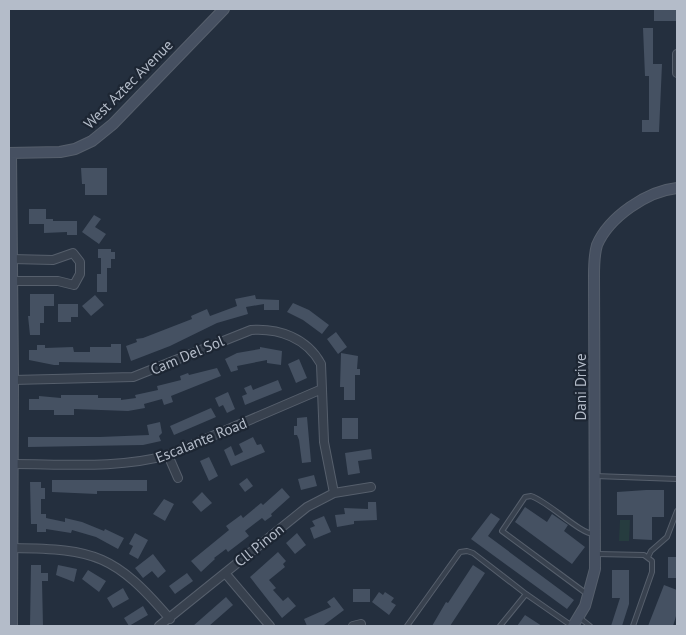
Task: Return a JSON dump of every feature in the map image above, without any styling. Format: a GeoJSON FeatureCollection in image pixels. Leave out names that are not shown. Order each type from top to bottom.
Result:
{"type":"FeatureCollection","features":[{"type":"Feature","properties":{"kind":"street","name":"West Aztec Avenue"},"geometry":{"type":"LineString","coordinates":[[10,153],[60,152],[76,149],[92,141],[113,124],[224,9]]}},
{"type":"Feature","properties":{"kind":"street"},"geometry":{"type":"LineString","coordinates":[[677,54],[677,73]]}},
{"type":"Feature","properties":{"kind":"street"},"geometry":{"type":"LineString","coordinates":[[10,153],[13,380],[12,626]]}},
{"type":"Feature","properties":{"kind":"street","name":"Dani Drive"},"geometry":{"type":"LineString","coordinates":[[575,623],[589,595],[595,569],[594,276],[597,246],[604,232],[618,217],[657,194],[677,188]]}},
{"type":"Feature","properties":{"kind":"street"},"geometry":{"type":"LineString","coordinates":[[12,259],[53,260],[73,253],[80,262],[80,274],[74,285],[58,281],[12,281]]}},
{"type":"Feature","properties":{"kind":"street","name":"Cam Del Sol"},"geometry":{"type":"LineString","coordinates":[[13,380],[133,378],[251,330],[266,329],[292,336],[316,355],[321,364],[324,442],[334,493]]}},
{"type":"Feature","properties":{"kind":"street","name":"Escalante Road"},"geometry":{"type":"LineString","coordinates":[[13,464],[124,463],[150,460],[168,455],[322,389]]}},
{"type":"Feature","properties":{"kind":"street"},"geometry":{"type":"LineString","coordinates":[[168,455],[178,478]]}},
{"type":"Feature","properties":{"kind":"street","name":"Cll Pinon"},"geometry":{"type":"LineString","coordinates":[[160,626],[307,507],[334,493],[371,487]]}},
{"type":"Feature","properties":{"kind":"street"},"geometry":{"type":"LineString","coordinates":[[13,548],[86,552],[111,563],[144,588],[170,619]]}},
{"type":"Feature","properties":{"kind":"street"},"geometry":{"type":"LineString","coordinates":[[225,573],[270,626]]}},
{"type":"Feature","properties":{"kind":"lane"},"geometry":{"type":"LineString","coordinates":[[595,476],[677,479]]}},
{"type":"Feature","properties":{"kind":"lane"},"geometry":{"type":"LineString","coordinates":[[589,595],[502,530],[525,498],[531,496],[555,508],[590,534],[595,534]]}},
{"type":"Feature","properties":{"kind":"lane"},"geometry":{"type":"LineString","coordinates":[[648,557],[651,551],[667,537],[677,511]]}},
{"type":"Feature","properties":{"kind":"lane"},"geometry":{"type":"LineString","coordinates":[[407,626],[460,552],[467,551],[473,553],[526,594],[575,623],[590,626]]}},
{"type":"Feature","properties":{"kind":"lane"},"geometry":{"type":"LineString","coordinates":[[595,554],[644,555],[648,557],[653,566],[633,626]]}},
{"type":"Feature","properties":{"kind":"lane"},"geometry":{"type":"LineString","coordinates":[[500,626],[526,594]]}},
{"type":"Feature","properties":{"kind":"green space"},"geometry":{"type":"Polygon","coordinates":[[[620,520],[630,520],[629,541],[619,541],[620,520]]]}},
{"type":"Feature","properties":{"kind":"building"},"geometry":{"type":"Polygon","coordinates":[[[654,9],[677,9],[677,21],[654,21],[654,9]]]}},
{"type":"Feature","properties":{"kind":"building"},"geometry":{"type":"Polygon","coordinates":[[[643,28],[653,28],[653,64],[662,64],[659,132],[642,132],[642,120],[649,120],[649,76],[645,76],[643,28]]]}},
{"type":"Feature","properties":{"kind":"building"},"geometry":{"type":"Polygon","coordinates":[[[81,168],[107,168],[107,195],[85,195],[85,184],[82,184],[81,168]]]}},
{"type":"Feature","properties":{"kind":"building"},"geometry":{"type":"Polygon","coordinates":[[[29,209],[46,209],[46,219],[53,219],[53,221],[77,221],[77,235],[67,235],[67,232],[44,233],[44,224],[29,224],[29,209]]]}},
{"type":"Feature","properties":{"kind":"building"},"geometry":{"type":"Polygon","coordinates":[[[94,215],[101,219],[95,227],[106,234],[99,244],[82,232],[94,215]]]}},
{"type":"Feature","properties":{"kind":"building"},"geometry":{"type":"Polygon","coordinates":[[[98,249],[111,249],[111,252],[115,252],[115,259],[111,259],[111,268],[107,268],[107,292],[97,292],[97,274],[101,274],[101,258],[98,258],[98,249]]]}},
{"type":"Feature","properties":{"kind":"building"},"geometry":{"type":"Polygon","coordinates":[[[30,294],[54,294],[54,306],[44,306],[44,323],[40,323],[40,335],[30,335],[28,316],[30,316],[30,294]]]}},
{"type":"Feature","properties":{"kind":"building"},"geometry":{"type":"Polygon","coordinates":[[[95,295],[104,305],[91,316],[82,306],[95,295]]]}},
{"type":"Feature","properties":{"kind":"building"},"geometry":{"type":"Polygon","coordinates":[[[255,295],[256,299],[279,300],[279,310],[264,310],[264,304],[246,307],[248,314],[217,323],[170,346],[131,361],[126,346],[137,342],[136,339],[192,319],[191,316],[207,309],[210,316],[237,306],[235,299],[255,295]]]}},
{"type":"Feature","properties":{"kind":"building"},"geometry":{"type":"Polygon","coordinates":[[[293,303],[309,310],[329,325],[322,334],[303,320],[287,312],[293,303]]]}},
{"type":"Feature","properties":{"kind":"building"},"geometry":{"type":"Polygon","coordinates":[[[58,304],[78,304],[78,317],[71,317],[71,322],[58,322],[58,304]]]}},
{"type":"Feature","properties":{"kind":"building"},"geometry":{"type":"Polygon","coordinates":[[[336,332],[347,347],[338,354],[327,339],[336,332]]]}},
{"type":"Feature","properties":{"kind":"building"},"geometry":{"type":"Polygon","coordinates":[[[111,344],[121,344],[121,363],[59,362],[59,365],[54,365],[29,360],[29,350],[37,350],[37,345],[45,345],[45,348],[73,347],[74,352],[90,352],[90,347],[111,347],[111,344]]]}},
{"type":"Feature","properties":{"kind":"building"},"geometry":{"type":"Polygon","coordinates":[[[260,347],[282,351],[281,365],[267,363],[267,360],[237,366],[238,370],[231,372],[225,359],[237,353],[260,349],[260,347]]]}},
{"type":"Feature","properties":{"kind":"building"},"geometry":{"type":"Polygon","coordinates":[[[341,353],[358,356],[357,369],[360,369],[360,375],[355,375],[355,400],[344,400],[344,387],[340,387],[341,353]]]}},
{"type":"Feature","properties":{"kind":"building"},"geometry":{"type":"Polygon","coordinates":[[[299,359],[307,378],[296,383],[288,364],[299,359]]]}},
{"type":"Feature","properties":{"kind":"building"},"geometry":{"type":"Polygon","coordinates":[[[217,368],[221,376],[171,396],[173,402],[164,405],[162,399],[144,404],[145,408],[128,411],[74,409],[74,415],[54,415],[54,410],[29,410],[29,399],[39,399],[39,396],[61,398],[61,395],[98,395],[98,398],[121,398],[121,400],[136,398],[135,395],[158,390],[157,386],[181,380],[180,376],[188,373],[189,375],[217,368]]]}},
{"type":"Feature","properties":{"kind":"building"},"geometry":{"type":"Polygon","coordinates":[[[278,380],[282,390],[245,405],[242,396],[247,394],[244,388],[251,385],[253,390],[278,380]]]}},
{"type":"Feature","properties":{"kind":"building"},"geometry":{"type":"Polygon","coordinates":[[[228,392],[235,409],[227,413],[223,405],[219,407],[215,398],[228,392]]]}},
{"type":"Feature","properties":{"kind":"building"},"geometry":{"type":"Polygon","coordinates":[[[211,408],[216,417],[174,435],[170,426],[211,408]]]}},
{"type":"Feature","properties":{"kind":"building"},"geometry":{"type":"Polygon","coordinates":[[[307,417],[311,462],[302,463],[299,440],[297,435],[294,435],[294,426],[297,426],[297,418],[307,417]]]}},
{"type":"Feature","properties":{"kind":"building"},"geometry":{"type":"Polygon","coordinates":[[[342,418],[358,418],[358,439],[342,439],[342,418]]]}},
{"type":"Feature","properties":{"kind":"building"},"geometry":{"type":"Polygon","coordinates":[[[160,422],[162,433],[159,436],[161,441],[143,445],[28,447],[28,437],[149,435],[147,425],[160,422]]]}},
{"type":"Feature","properties":{"kind":"building"},"geometry":{"type":"Polygon","coordinates":[[[253,437],[257,445],[261,444],[265,452],[231,466],[224,450],[231,446],[235,456],[243,452],[239,444],[253,437]]]}},
{"type":"Feature","properties":{"kind":"building"},"geometry":{"type":"Polygon","coordinates":[[[371,449],[372,459],[358,461],[360,473],[348,475],[345,453],[371,449]]]}},
{"type":"Feature","properties":{"kind":"building"},"geometry":{"type":"Polygon","coordinates":[[[209,457],[218,476],[209,481],[200,461],[209,457]]]}},
{"type":"Feature","properties":{"kind":"building"},"geometry":{"type":"Polygon","coordinates":[[[314,475],[317,486],[301,490],[298,479],[314,475]]]}},
{"type":"Feature","properties":{"kind":"building"},"geometry":{"type":"Polygon","coordinates":[[[247,478],[253,486],[245,492],[239,484],[247,478]]]}},
{"type":"Feature","properties":{"kind":"building"},"geometry":{"type":"Polygon","coordinates":[[[52,480],[147,480],[147,491],[97,491],[97,494],[52,492],[52,480]]]}},
{"type":"Feature","properties":{"kind":"building"},"geometry":{"type":"Polygon","coordinates":[[[30,482],[41,482],[41,488],[45,488],[45,499],[41,499],[41,514],[46,514],[46,518],[65,522],[65,518],[82,522],[104,531],[105,529],[124,538],[118,549],[96,537],[72,530],[71,533],[46,529],[46,532],[37,532],[37,524],[31,524],[30,482]]]}},
{"type":"Feature","properties":{"kind":"building"},"geometry":{"type":"Polygon","coordinates":[[[282,488],[290,497],[271,514],[272,516],[265,521],[262,518],[245,531],[249,536],[228,552],[226,549],[214,558],[201,572],[191,561],[229,530],[226,526],[241,515],[243,518],[261,503],[263,505],[282,488]]]}},
{"type":"Feature","properties":{"kind":"building"},"geometry":{"type":"Polygon","coordinates":[[[664,490],[664,517],[652,517],[652,540],[633,539],[633,515],[617,515],[617,492],[664,490]]]}},
{"type":"Feature","properties":{"kind":"building"},"geometry":{"type":"Polygon","coordinates":[[[202,492],[212,503],[201,512],[192,502],[202,492]]]}},
{"type":"Feature","properties":{"kind":"building"},"geometry":{"type":"Polygon","coordinates":[[[164,499],[174,504],[165,521],[153,514],[164,499]]]}},
{"type":"Feature","properties":{"kind":"building"},"geometry":{"type":"Polygon","coordinates":[[[368,502],[376,502],[377,520],[354,521],[354,524],[337,527],[335,515],[345,514],[344,508],[368,509],[368,502]]]}},
{"type":"Feature","properties":{"kind":"building"},"geometry":{"type":"Polygon","coordinates":[[[525,507],[547,522],[552,514],[568,525],[564,531],[585,547],[572,564],[515,522],[525,507]]]}},
{"type":"Feature","properties":{"kind":"building"},"geometry":{"type":"Polygon","coordinates":[[[491,513],[500,519],[488,536],[574,600],[567,609],[471,539],[491,513]]]}},
{"type":"Feature","properties":{"kind":"building"},"geometry":{"type":"Polygon","coordinates":[[[324,516],[331,532],[314,539],[310,528],[315,526],[312,521],[324,516]]]}},
{"type":"Feature","properties":{"kind":"building"},"geometry":{"type":"Polygon","coordinates":[[[135,533],[148,540],[138,559],[129,554],[133,546],[129,544],[135,533]]]}},
{"type":"Feature","properties":{"kind":"building"},"geometry":{"type":"Polygon","coordinates":[[[297,533],[306,545],[295,554],[286,543],[297,533]]]}},
{"type":"Feature","properties":{"kind":"building"},"geometry":{"type":"Polygon","coordinates":[[[278,552],[286,561],[283,564],[285,567],[269,580],[276,588],[273,590],[283,601],[288,597],[296,606],[282,618],[250,577],[278,552]]]}},
{"type":"Feature","properties":{"kind":"building"},"geometry":{"type":"Polygon","coordinates":[[[153,554],[166,571],[158,578],[152,571],[143,578],[135,568],[153,554]]]}},
{"type":"Feature","properties":{"kind":"building"},"geometry":{"type":"Polygon","coordinates":[[[668,557],[677,557],[677,578],[668,578],[668,557]]]}},
{"type":"Feature","properties":{"kind":"building"},"geometry":{"type":"Polygon","coordinates":[[[31,565],[41,565],[41,573],[48,573],[48,581],[42,581],[43,626],[30,626],[31,565]]]}},
{"type":"Feature","properties":{"kind":"building"},"geometry":{"type":"Polygon","coordinates":[[[58,565],[77,569],[74,582],[56,575],[58,565]]]}},
{"type":"Feature","properties":{"kind":"building"},"geometry":{"type":"Polygon","coordinates":[[[473,565],[485,573],[450,626],[432,626],[446,602],[448,603],[473,565]]]}},
{"type":"Feature","properties":{"kind":"building"},"geometry":{"type":"Polygon","coordinates":[[[88,570],[106,581],[99,592],[82,579],[88,570]]]}},
{"type":"Feature","properties":{"kind":"building"},"geometry":{"type":"Polygon","coordinates":[[[612,570],[629,570],[629,604],[622,626],[611,626],[620,598],[612,598],[612,570]]]}},
{"type":"Feature","properties":{"kind":"building"},"geometry":{"type":"Polygon","coordinates":[[[187,573],[193,581],[175,594],[169,586],[187,573]]]}},
{"type":"Feature","properties":{"kind":"building"},"geometry":{"type":"Polygon","coordinates":[[[664,585],[677,590],[677,613],[673,626],[648,626],[664,585]]]}},
{"type":"Feature","properties":{"kind":"building"},"geometry":{"type":"Polygon","coordinates":[[[123,588],[129,599],[113,608],[107,598],[123,588]]]}},
{"type":"Feature","properties":{"kind":"building"},"geometry":{"type":"Polygon","coordinates":[[[353,589],[370,589],[370,602],[353,602],[353,589]]]}},
{"type":"Feature","properties":{"kind":"building"},"geometry":{"type":"Polygon","coordinates":[[[379,592],[383,595],[385,592],[394,598],[391,602],[396,605],[389,615],[372,602],[379,592]]]}},
{"type":"Feature","properties":{"kind":"building"},"geometry":{"type":"Polygon","coordinates":[[[226,597],[233,605],[209,626],[193,626],[226,597]]]}},
{"type":"Feature","properties":{"kind":"building"},"geometry":{"type":"Polygon","coordinates":[[[334,597],[344,610],[324,625],[307,626],[304,619],[331,607],[327,602],[334,597]]]}},
{"type":"Feature","properties":{"kind":"building"},"geometry":{"type":"Polygon","coordinates":[[[143,606],[148,615],[129,626],[124,618],[143,606]]]}},
{"type":"Feature","properties":{"kind":"building"},"geometry":{"type":"Polygon","coordinates":[[[525,615],[542,626],[517,626],[525,615]]]}}]}
